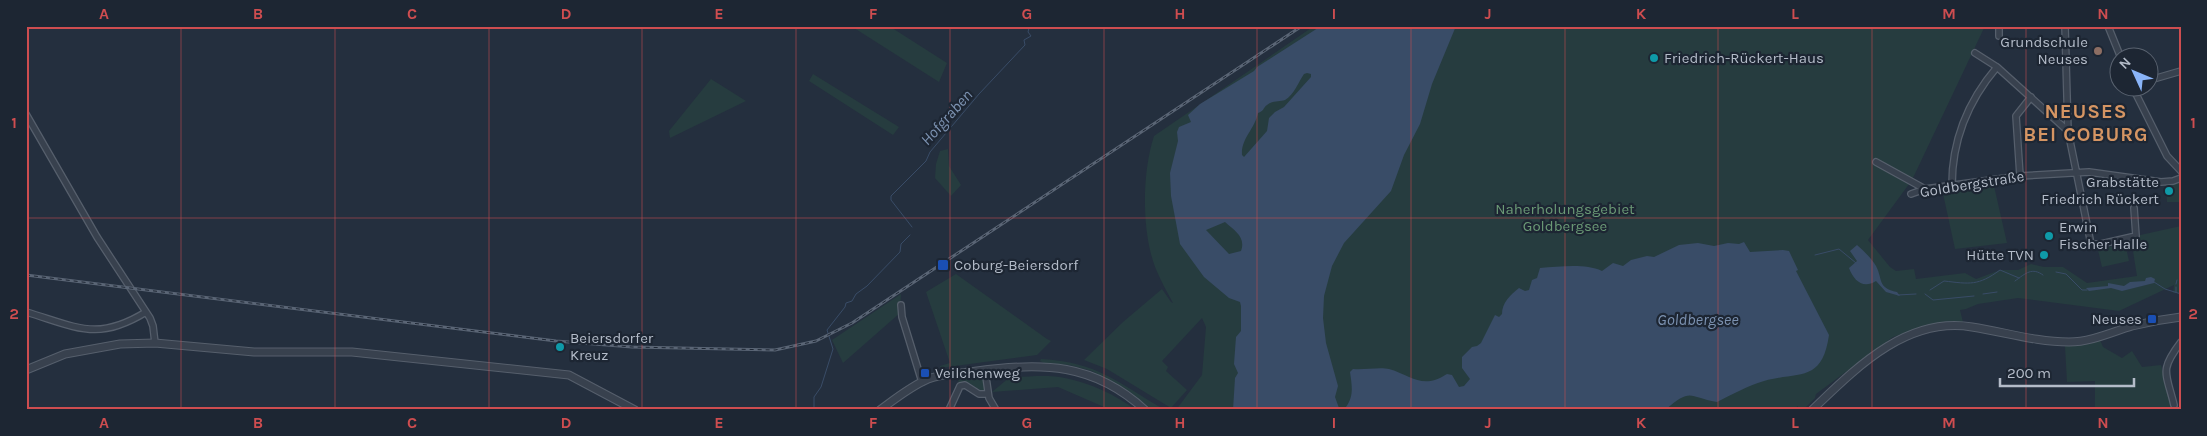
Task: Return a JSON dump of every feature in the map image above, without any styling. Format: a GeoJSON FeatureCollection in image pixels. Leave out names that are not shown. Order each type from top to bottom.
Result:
{"type":"FeatureCollection","features":[{"type":"Feature","properties":{"kind":"street"},"geometry":{"type":"LineString","coordinates":[[1999,26],[1999,36]]}},
{"type":"Feature","properties":{"kind":"street"},"geometry":{"type":"LineString","coordinates":[[2065,26],[2068,131],[2091,244],[2101,244],[2136,236],[2134,208]]}},
{"type":"Feature","properties":{"kind":"street"},"geometry":{"type":"LineString","coordinates":[[2108,26],[2117,48]]}},
{"type":"Feature","properties":{"kind":"street"},"geometry":{"type":"LineString","coordinates":[[1975,53],[1997,67],[2068,131]]}},
{"type":"Feature","properties":{"kind":"street"},"geometry":{"type":"LineString","coordinates":[[1952,185],[1953,162],[1961,129],[1977,92],[1997,67]]}},
{"type":"Feature","properties":{"kind":"street"},"geometry":{"type":"LineString","coordinates":[[2160,77],[2181,71]]}},
{"type":"Feature","properties":{"kind":"street"},"geometry":{"type":"LineString","coordinates":[[2020,176],[2016,116],[2031,97]]}},
{"type":"Feature","properties":{"kind":"street"},"geometry":{"type":"LineString","coordinates":[[2138,98],[2167,156],[2181,171]]}},
{"type":"Feature","properties":{"kind":"street"},"geometry":{"type":"LineString","coordinates":[[26,114],[113,264],[146,312],[153,326],[155,343]]}},
{"type":"Feature","properties":{"kind":"street"},"geometry":{"type":"LineString","coordinates":[[1876,162],[1925,188]]}},
{"type":"Feature","properties":{"kind":"street","name":"Goldbergstraße"},"geometry":{"type":"LineString","coordinates":[[1911,194],[1925,188],[2020,176],[2076,172],[2089,172],[2161,182],[2174,181],[2181,178]]}},
{"type":"Feature","properties":{"kind":"street"},"geometry":{"type":"LineString","coordinates":[[901,305],[902,316],[922,382]]}},
{"type":"Feature","properties":{"kind":"street"},"geometry":{"type":"LineString","coordinates":[[26,312],[97,330],[114,328],[146,312]]}},
{"type":"Feature","properties":{"kind":"street"},"geometry":{"type":"LineString","coordinates":[[1812,410],[1867,360],[1890,344],[1927,329],[1962,326],[2020,338],[2069,342],[2088,340],[2153,321],[2181,316]]}},
{"type":"Feature","properties":{"kind":"street"},"geometry":{"type":"LineString","coordinates":[[2174,406],[2165,366],[2167,359],[2181,342]]}},
{"type":"Feature","properties":{"kind":"street"},"geometry":{"type":"LineString","coordinates":[[26,370],[83,349],[120,344],[155,343],[254,352],[352,352],[569,375],[595,387],[635,410]]}},
{"type":"Feature","properties":{"kind":"street"},"geometry":{"type":"LineString","coordinates":[[880,410],[922,382],[943,376],[1028,366],[1062,368],[1085,373],[1116,387],[1145,410]]}},
{"type":"Feature","properties":{"kind":"street"},"geometry":{"type":"LineString","coordinates":[[985,370],[988,394],[996,410]]}},
{"type":"Feature","properties":{"kind":"street"},"geometry":{"type":"LineString","coordinates":[[949,410],[960,386],[965,385],[979,394],[988,394]]}},
{"type":"Feature","properties":{"kind":"green space"},"geometry":{"type":"Polygon","coordinates":[[[851,26],[889,26],[947,63],[939,82],[851,26]]]}},
{"type":"Feature","properties":{"kind":"green space","name":"Naherholungsgebiet Goldbergsee"},"geometry":{"type":"Polygon","coordinates":[[[1314,26],[1985,26],[1912,180],[1868,240],[1890,267],[1896,271],[1914,269],[1916,279],[1965,273],[1976,279],[2000,270],[2018,270],[2031,264],[2044,267],[2063,267],[2087,283],[2137,276],[2131,239],[2136,236],[2181,226],[2181,293],[2173,293],[2174,285],[2119,311],[2018,298],[1978,304],[1960,310],[1963,322],[1929,325],[1893,337],[1816,394],[1815,398],[1803,410],[1798,410],[1798,406],[1793,410],[1176,410],[1202,375],[1206,327],[1202,318],[1162,361],[1168,367],[1166,371],[1187,390],[1171,408],[1107,369],[1084,360],[1123,322],[1162,289],[1173,303],[1160,279],[1153,260],[1146,226],[1146,179],[1150,149],[1154,136],[1314,26]]]}},
{"type":"Feature","properties":{"kind":"green space"},"geometry":{"type":"Polygon","coordinates":[[[813,74],[899,127],[893,135],[809,81],[813,74]]]}},
{"type":"Feature","properties":{"kind":"green space"},"geometry":{"type":"Polygon","coordinates":[[[711,79],[746,101],[670,138],[669,131],[711,79]]]}},
{"type":"Feature","properties":{"kind":"green space"},"geometry":{"type":"Polygon","coordinates":[[[948,149],[949,166],[961,185],[951,196],[935,178],[936,164],[940,151],[948,149]]]}},
{"type":"Feature","properties":{"kind":"green space"},"geometry":{"type":"Polygon","coordinates":[[[2181,182],[2181,202],[2167,202],[2166,183],[2181,182]]]}},
{"type":"Feature","properties":{"kind":"green space"},"geometry":{"type":"Polygon","coordinates":[[[1978,185],[1979,188],[1994,186],[2007,243],[1955,249],[1942,189],[1978,185]]]}},
{"type":"Feature","properties":{"kind":"green space"},"geometry":{"type":"Polygon","coordinates":[[[2125,243],[2129,261],[2102,267],[2098,250],[2125,243]]]}},
{"type":"Feature","properties":{"kind":"green space"},"geometry":{"type":"Polygon","coordinates":[[[956,274],[1051,341],[1037,355],[940,368],[940,366],[950,363],[926,292],[956,274]]]}},
{"type":"Feature","properties":{"kind":"green space"},"geometry":{"type":"Polygon","coordinates":[[[901,294],[900,313],[843,363],[832,340],[901,294]]]}},
{"type":"Feature","properties":{"kind":"green space"},"geometry":{"type":"Polygon","coordinates":[[[2100,340],[2103,347],[2122,358],[2132,351],[2142,367],[2161,365],[2173,410],[2110,410],[2095,407],[2095,381],[2067,382],[2065,346],[2100,340]]]}},
{"type":"Feature","properties":{"kind":"green space"},"geometry":{"type":"Polygon","coordinates":[[[1041,359],[1078,364],[1093,369],[1165,410],[1149,410],[1121,388],[1092,371],[1069,365],[1044,363],[1040,361],[1041,359]]]}},
{"type":"Feature","properties":{"kind":"green space"},"geometry":{"type":"Polygon","coordinates":[[[1052,376],[1074,380],[1102,390],[1136,410],[1111,410],[1058,387],[992,392],[1010,377],[1052,376]]]}},
{"type":"Feature","properties":{"kind":"green space"},"geometry":{"type":"Polygon","coordinates":[[[983,378],[985,390],[983,392],[969,383],[959,385],[958,379],[983,378]]]}},
{"type":"Feature","properties":{"kind":"water","name":"Goldbergsee"},"geometry":{"type":"Polygon","coordinates":[[[1321,26],[1456,26],[1432,84],[1420,124],[1404,155],[1391,191],[1344,243],[1332,266],[1324,296],[1323,318],[1326,343],[1338,386],[1335,397],[1339,408],[1346,407],[1350,399],[1352,386],[1350,372],[1353,369],[1389,369],[1424,381],[1438,379],[1447,374],[1452,375],[1459,387],[1464,386],[1470,379],[1462,368],[1462,357],[1472,347],[1481,343],[1495,315],[1499,317],[1502,314],[1505,303],[1513,293],[1519,288],[1525,291],[1529,290],[1532,280],[1537,278],[1540,268],[1580,266],[1602,271],[1613,263],[1623,266],[1631,260],[1647,256],[1654,257],[1679,245],[1698,243],[1714,246],[1744,242],[1750,252],[1789,251],[1798,270],[1796,271],[1829,335],[1826,350],[1821,361],[1815,368],[1807,372],[1758,383],[1717,402],[1695,396],[1686,396],[1680,398],[1665,410],[1606,408],[1594,410],[1324,410],[1320,407],[1317,410],[1233,410],[1235,378],[1238,373],[1234,364],[1236,337],[1241,331],[1240,302],[1229,298],[1204,277],[1180,244],[1171,196],[1170,173],[1178,141],[1177,132],[1179,127],[1191,122],[1188,115],[1200,104],[1254,71],[1257,67],[1321,26]],[[1304,74],[1288,98],[1269,103],[1258,113],[1242,149],[1244,157],[1267,131],[1269,118],[1284,107],[1311,77],[1311,74],[1304,74]],[[1225,222],[1206,230],[1229,254],[1241,251],[1241,238],[1225,222]]]}},
{"type":"Feature","properties":{"kind":"water"},"geometry":{"type":"Polygon","coordinates":[[[1857,245],[1876,266],[1883,285],[1897,292],[1900,296],[1886,292],[1876,281],[1863,284],[1856,280],[1849,268],[1857,261],[1850,251],[1857,245]]]}},
{"type":"Feature","properties":{"kind":"water"},"geometry":{"type":"Polygon","coordinates":[[[2151,277],[2155,279],[2154,283],[2122,291],[2111,288],[2089,291],[2086,288],[2108,286],[2108,283],[2124,286],[2130,282],[2145,281],[2146,278],[2151,277]]]}},
{"type":"Feature","properties":{"kind":"waterway","name":"Hofgraben"},"geometry":{"type":"LineString","coordinates":[[912,227],[891,200],[891,196],[926,161],[930,152],[979,94],[1025,45],[1024,40],[1031,36],[1028,32],[1029,28],[1034,26]]}},
{"type":"Feature","properties":{"kind":"waterway","name":"Hofgraben"},"geometry":{"type":"LineString","coordinates":[[814,410],[814,397],[821,387],[833,349],[827,330],[846,303],[852,301],[856,294],[867,286],[900,252],[901,244],[910,235]]}},
{"type":"Feature","properties":{"kind":"waterway"},"geometry":{"type":"LineString","coordinates":[[1815,255],[1839,249],[1856,263]]}},
{"type":"Feature","properties":{"kind":"waterway"},"geometry":{"type":"LineString","coordinates":[[1930,290],[1944,281],[1974,283],[1986,279],[2000,270],[2019,278]]}},
{"type":"Feature","properties":{"kind":"waterway"},"geometry":{"type":"LineString","coordinates":[[2015,281],[2032,271],[2043,275]]}},
{"type":"Feature","properties":{"kind":"waterway"},"geometry":{"type":"LineString","coordinates":[[2056,272],[2066,274],[2082,290],[2087,290]]}},
{"type":"Feature","properties":{"kind":"waterway"},"geometry":{"type":"LineString","coordinates":[[2176,284],[2177,280]]}},
{"type":"Feature","properties":{"kind":"waterway"},"geometry":{"type":"LineString","coordinates":[[2154,282],[2165,289],[2181,294]]}},
{"type":"Feature","properties":{"kind":"waterway"},"geometry":{"type":"LineString","coordinates":[[2176,287],[2176,292]]}},
{"type":"Feature","properties":{"kind":"waterway"},"geometry":{"type":"LineString","coordinates":[[1983,294],[1997,292]]}},
{"type":"Feature","properties":{"kind":"waterway"},"geometry":{"type":"LineString","coordinates":[[1898,295],[1916,294]]}},
{"type":"Feature","properties":{"kind":"waterway"},"geometry":{"type":"LineString","coordinates":[[1925,294],[1933,300],[1974,296]]}},
{"type":"Feature","properties":{"kind":"railway"},"geometry":{"type":"LineString","coordinates":[[26,275],[556,341],[632,347],[775,350],[816,341],[852,323],[1302,26]]}},
{"type":"Feature","properties":{"kind":"place","name":"Grundschule Neuses"},"geometry":{"type":"Point","coordinates":[2098,51]}},
{"type":"Feature","properties":{"kind":"place","name":"Friedrich-Rückert-Haus"},"geometry":{"type":"Point","coordinates":[1654,58]}},
{"type":"Feature","properties":{"kind":"place","name":"Grabstätte Friedrich Rückert"},"geometry":{"type":"Point","coordinates":[2169,191]}},
{"type":"Feature","properties":{"kind":"place","name":"Erwin Fischer Halle"},"geometry":{"type":"Point","coordinates":[2049,236]}},
{"type":"Feature","properties":{"kind":"place","name":"Hütte TVN"},"geometry":{"type":"Point","coordinates":[2044,255]}},
{"type":"Feature","properties":{"kind":"place","name":"Coburg-Beiersdorf"},"geometry":{"type":"Point","coordinates":[943,265]}},
{"type":"Feature","properties":{"kind":"place","name":"Neuses"},"geometry":{"type":"Point","coordinates":[2152,319]}},
{"type":"Feature","properties":{"kind":"place","name":"Beiersdorfer Kreuz"},"geometry":{"type":"Point","coordinates":[560,347]}},
{"type":"Feature","properties":{"kind":"place","name":"Veilchenweg"},"geometry":{"type":"Point","coordinates":[925,373]}},
{"type":"Feature","properties":{"kind":"district","name":"NEUSES BEI COBURG"},"geometry":{"type":"Point","coordinates":[2086,122]}}]}
